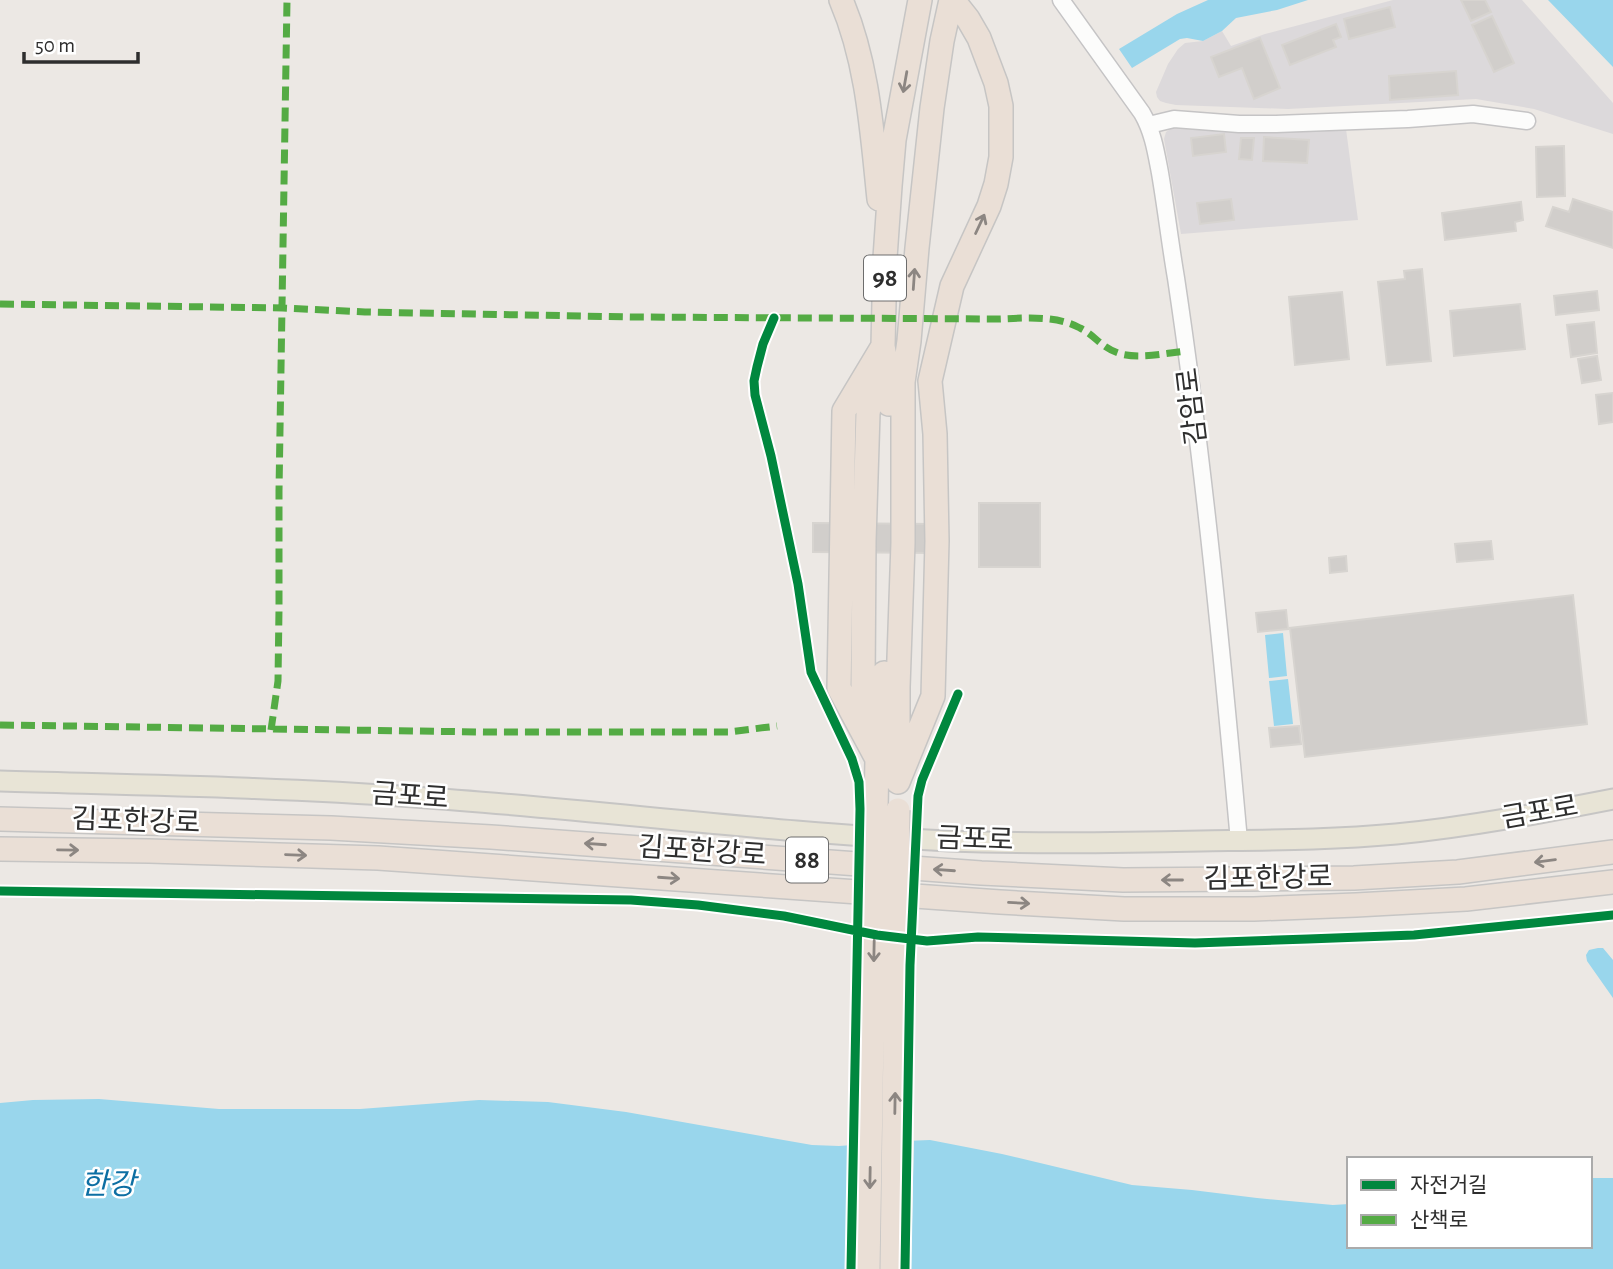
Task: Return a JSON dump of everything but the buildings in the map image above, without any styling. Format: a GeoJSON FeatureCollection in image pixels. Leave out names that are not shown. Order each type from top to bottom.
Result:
{"type":"FeatureCollection","features":[{"type":"Feature","properties":{"kind":"highway"},"geometry":{"type":"LineString","coordinates":[[841,0],[859,56],[870,108],[885,258]]}},
{"type":"Feature","properties":{"kind":"highway"},"geometry":{"type":"LineString","coordinates":[[930,381],[952,286],[989,206],[1001,157],[1001,107],[996,83],[979,38],[952,0]]}},
{"type":"Feature","properties":{"kind":"highway","name":"98"},"geometry":{"type":"LineString","coordinates":[[868,1269],[887,809],[898,782],[903,382],[916,248],[942,41],[952,0]]}},
{"type":"Feature","properties":{"kind":"highway","name":"98"},"geometry":{"type":"LineString","coordinates":[[892,1269],[887,809],[877,759],[884,684],[887,544],[889,380],[883,346],[885,258],[894,141],[918,7]]}},
{"type":"Feature","properties":{"kind":"highway"},"geometry":{"type":"LineString","coordinates":[[898,782],[946,694],[951,541],[946,415],[909,341]]}},
{"type":"Feature","properties":{"kind":"highway"},"geometry":{"type":"LineString","coordinates":[[877,759],[839,688],[844,411],[883,346]]}},
{"type":"Feature","properties":{"kind":"highway","name":"김포한강로"},"geometry":{"type":"LineString","coordinates":[[0,819],[357,829],[981,873],[1123,880],[1300,879],[1458,872],[1613,852]]}},
{"type":"Feature","properties":{"kind":"highway","name":"김포한강로"},"geometry":{"type":"LineString","coordinates":[[0,849],[378,858],[1124,909],[1254,909],[1370,905],[1466,899],[1613,882]]}},
{"type":"Feature","properties":{"kind":"main road","name":"금포로"},"geometry":{"type":"LineString","coordinates":[[0,780],[189,785],[414,797],[716,824],[948,841],[1239,841],[1345,837],[1457,827],[1613,799]]}},
{"type":"Feature","properties":{"kind":"street","name":"감암로"},"geometry":{"type":"LineString","coordinates":[[1061,0],[1149,125],[1162,187],[1187,351],[1220,631],[1239,841]]}},
{"type":"Feature","properties":{"kind":"street"},"geometry":{"type":"LineString","coordinates":[[1149,125],[1174,119],[1239,124],[1329,123],[1473,114],[1527,121]]}},
{"type":"Feature","properties":{"kind":"shaded area"},"geometry":{"type":"Polygon","coordinates":[[[1393,0],[1522,0],[1613,103],[1613,134],[1534,109],[1476,99],[1288,109],[1176,105],[1160,101],[1157,97],[1156,92],[1168,64],[1185,43],[1203,41],[1222,31],[1231,46],[1265,34],[1393,0]]]}},
{"type":"Feature","properties":{"kind":"shaded area"},"geometry":{"type":"Polygon","coordinates":[[[1180,125],[1294,131],[1346,129],[1358,220],[1181,234],[1164,139],[1166,132],[1180,125]]]}},
{"type":"Feature","properties":{"kind":"water"},"geometry":{"type":"Polygon","coordinates":[[[1208,0],[1308,0],[1277,10],[1236,18],[1222,31],[1203,41],[1180,39],[1132,68],[1119,49],[1177,14],[1208,0]]]}},
{"type":"Feature","properties":{"kind":"water"},"geometry":{"type":"Polygon","coordinates":[[[1548,0],[1613,0],[1613,67],[1548,0]]]}},
{"type":"Feature","properties":{"kind":"water"},"geometry":{"type":"Polygon","coordinates":[[[1283,633],[1287,676],[1269,678],[1265,635],[1283,633]]]}},
{"type":"Feature","properties":{"kind":"water"},"geometry":{"type":"Polygon","coordinates":[[[1288,679],[1293,724],[1274,726],[1269,681],[1288,679]]]}},
{"type":"Feature","properties":{"kind":"water"},"geometry":{"type":"Polygon","coordinates":[[[1603,948],[1613,960],[1613,998],[1587,961],[1589,950],[1603,948]]]}},
{"type":"Feature","properties":{"kind":"water","name":"한강"},"geometry":{"type":"Polygon","coordinates":[[[99,1099],[219,1109],[360,1109],[479,1100],[548,1102],[626,1112],[812,1145],[839,1146],[930,1140],[1132,1185],[1333,1205],[1347,1204],[1347,1248],[1592,1248],[1592,1178],[1613,1178],[1613,1269],[0,1269],[0,1103],[99,1099]]]}},
{"type":"Feature","properties":{"kind":"pier"},"geometry":{"type":"Polygon","coordinates":[[[914,1137],[911,1269],[846,1269],[848,1142],[914,1137]]]}},
{"type":"Feature","properties":{"kind":"marked path"},"geometry":{"type":"LineString","coordinates":[[271,730],[278,681],[287,0]]}},
{"type":"Feature","properties":{"kind":"marked path"},"geometry":{"type":"LineString","coordinates":[[0,304],[634,317],[1041,318],[1071,324],[1086,331],[1108,349],[1121,354],[1146,356],[1187,351]]}},
{"type":"Feature","properties":{"kind":"marked path"},"geometry":{"type":"LineString","coordinates":[[0,725],[484,732],[728,732],[777,726]]}},
{"type":"Feature","properties":{"kind":"cycle path"},"geometry":{"type":"LineString","coordinates":[[774,318],[757,367],[755,395],[798,584],[811,672],[852,759],[859,782],[851,1269]]}},
{"type":"Feature","properties":{"kind":"cycle path"},"geometry":{"type":"LineString","coordinates":[[905,1269],[910,965],[918,796],[922,780],[958,694]]}},
{"type":"Feature","properties":{"kind":"cycle path"},"geometry":{"type":"LineString","coordinates":[[0,891],[631,900],[784,916],[877,935],[927,941],[978,937],[1195,943],[1414,935],[1613,915]]}}]}
